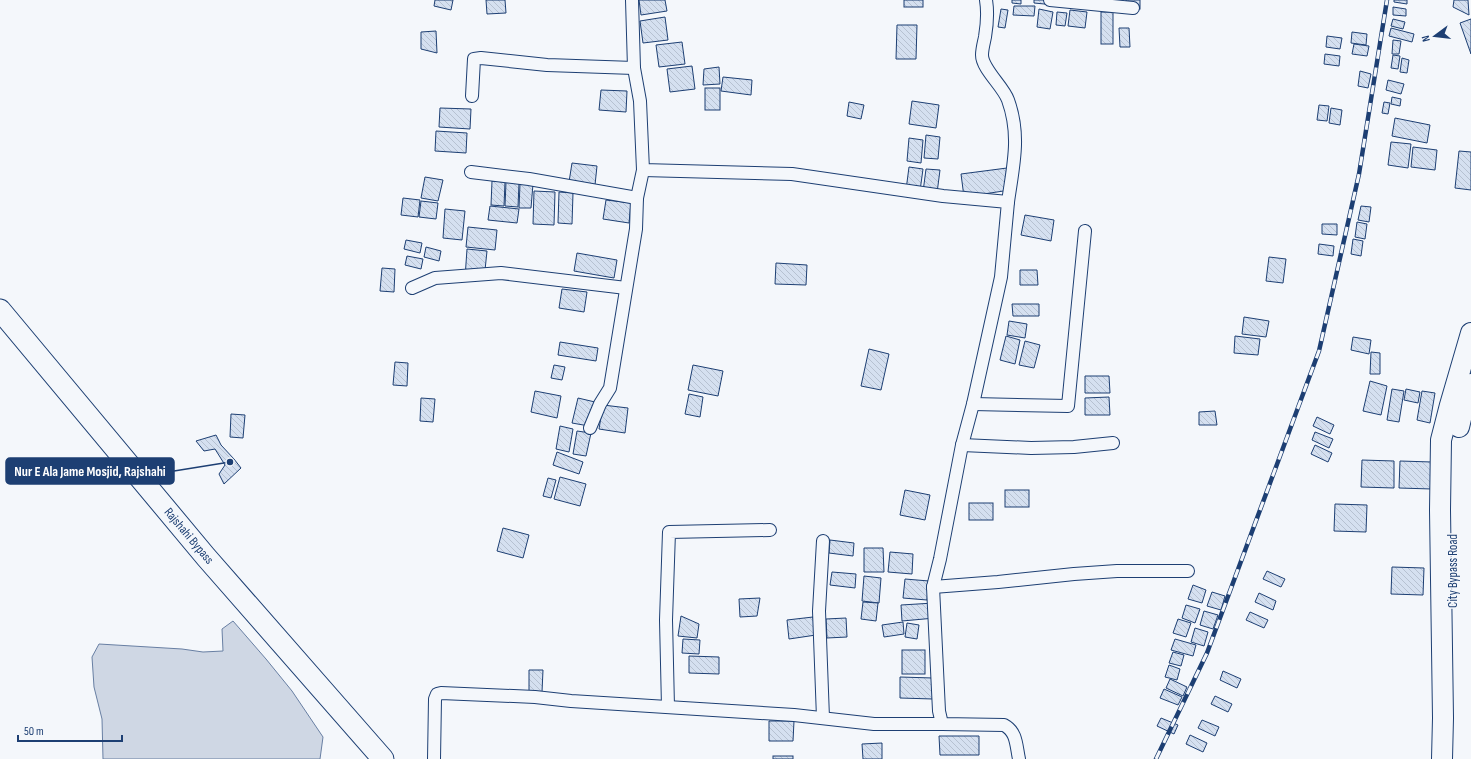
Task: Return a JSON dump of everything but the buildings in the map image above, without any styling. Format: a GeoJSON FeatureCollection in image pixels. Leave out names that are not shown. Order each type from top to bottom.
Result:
{"type":"FeatureCollection","features":[{"type":"Feature","properties":{"kind":"highway","name":"Rajshahi Bypass"},"geometry":{"type":"LineString","coordinates":[[0,310],[206,557],[383,759]]}},
{"type":"Feature","properties":{"kind":"main road"},"geometry":{"type":"LineString","coordinates":[[1442,759],[1443,718],[1440,510],[1442,440],[1450,405],[1471,333]]}},
{"type":"Feature","properties":{"kind":"main road","name":"City Bypass Road"},"geometry":{"type":"LineString","coordinates":[[1455,759],[1452,539],[1455,441],[1471,384]]}},
{"type":"Feature","properties":{"kind":"street"},"geometry":{"type":"LineString","coordinates":[[590,428],[600,404],[610,388],[636,229],[637,198],[643,170],[640,101],[634,68],[632,0]]}},
{"type":"Feature","properties":{"kind":"street"},"geometry":{"type":"LineString","coordinates":[[1050,0],[1133,8]]}},
{"type":"Feature","properties":{"kind":"street"},"geometry":{"type":"LineString","coordinates":[[942,724],[939,711],[933,587],[940,559],[962,445],[973,404],[1001,277],[1008,202],[1016,140],[1014,120],[1007,98],[988,70],[982,56],[988,2]]}},
{"type":"Feature","properties":{"kind":"street"},"geometry":{"type":"LineString","coordinates":[[472,96],[474,59],[481,58],[547,65],[634,68]]}},
{"type":"Feature","properties":{"kind":"street"},"geometry":{"type":"LineString","coordinates":[[643,170],[792,174],[942,196],[1008,202]]}},
{"type":"Feature","properties":{"kind":"street"},"geometry":{"type":"LineString","coordinates":[[471,172],[529,179],[637,198]]}},
{"type":"Feature","properties":{"kind":"street"},"geometry":{"type":"LineString","coordinates":[[973,404],[1068,406],[1085,231]]}},
{"type":"Feature","properties":{"kind":"street"},"geometry":{"type":"LineString","coordinates":[[412,288],[435,278],[501,272],[626,288]]}},
{"type":"Feature","properties":{"kind":"street"},"geometry":{"type":"LineString","coordinates":[[962,445],[1031,448],[1074,447],[1113,443]]}},
{"type":"Feature","properties":{"kind":"street"},"geometry":{"type":"LineString","coordinates":[[668,707],[666,620],[668,532],[770,530]]}},
{"type":"Feature","properties":{"kind":"street"},"geometry":{"type":"LineString","coordinates":[[823,541],[819,611],[823,718]]}},
{"type":"Feature","properties":{"kind":"street"},"geometry":{"type":"LineString","coordinates":[[933,587],[1117,571],[1188,571]]}},
{"type":"Feature","properties":{"kind":"street"},"geometry":{"type":"LineString","coordinates":[[434,759],[435,699],[437,694],[503,695],[823,718],[874,724],[1004,724],[1011,729],[1015,737],[1019,759]]}},
{"type":"Feature","properties":{"kind":"shaded area"},"geometry":{"type":"Polygon","coordinates":[[[233,621],[292,691],[323,737],[320,759],[103,759],[102,719],[94,687],[92,657],[99,644],[182,649],[203,652],[223,651],[222,629],[233,621]]]}},
{"type":"Feature","properties":{"kind":"railway"},"geometry":{"type":"LineString","coordinates":[[1156,759],[1207,653],[1319,351],[1359,174],[1387,0]]}},
{"type":"Feature","properties":{"kind":"place","name":"Nur E Ala Jame Mosjid, Rajshahi"},"geometry":{"type":"Point","coordinates":[230,462]}}]}
